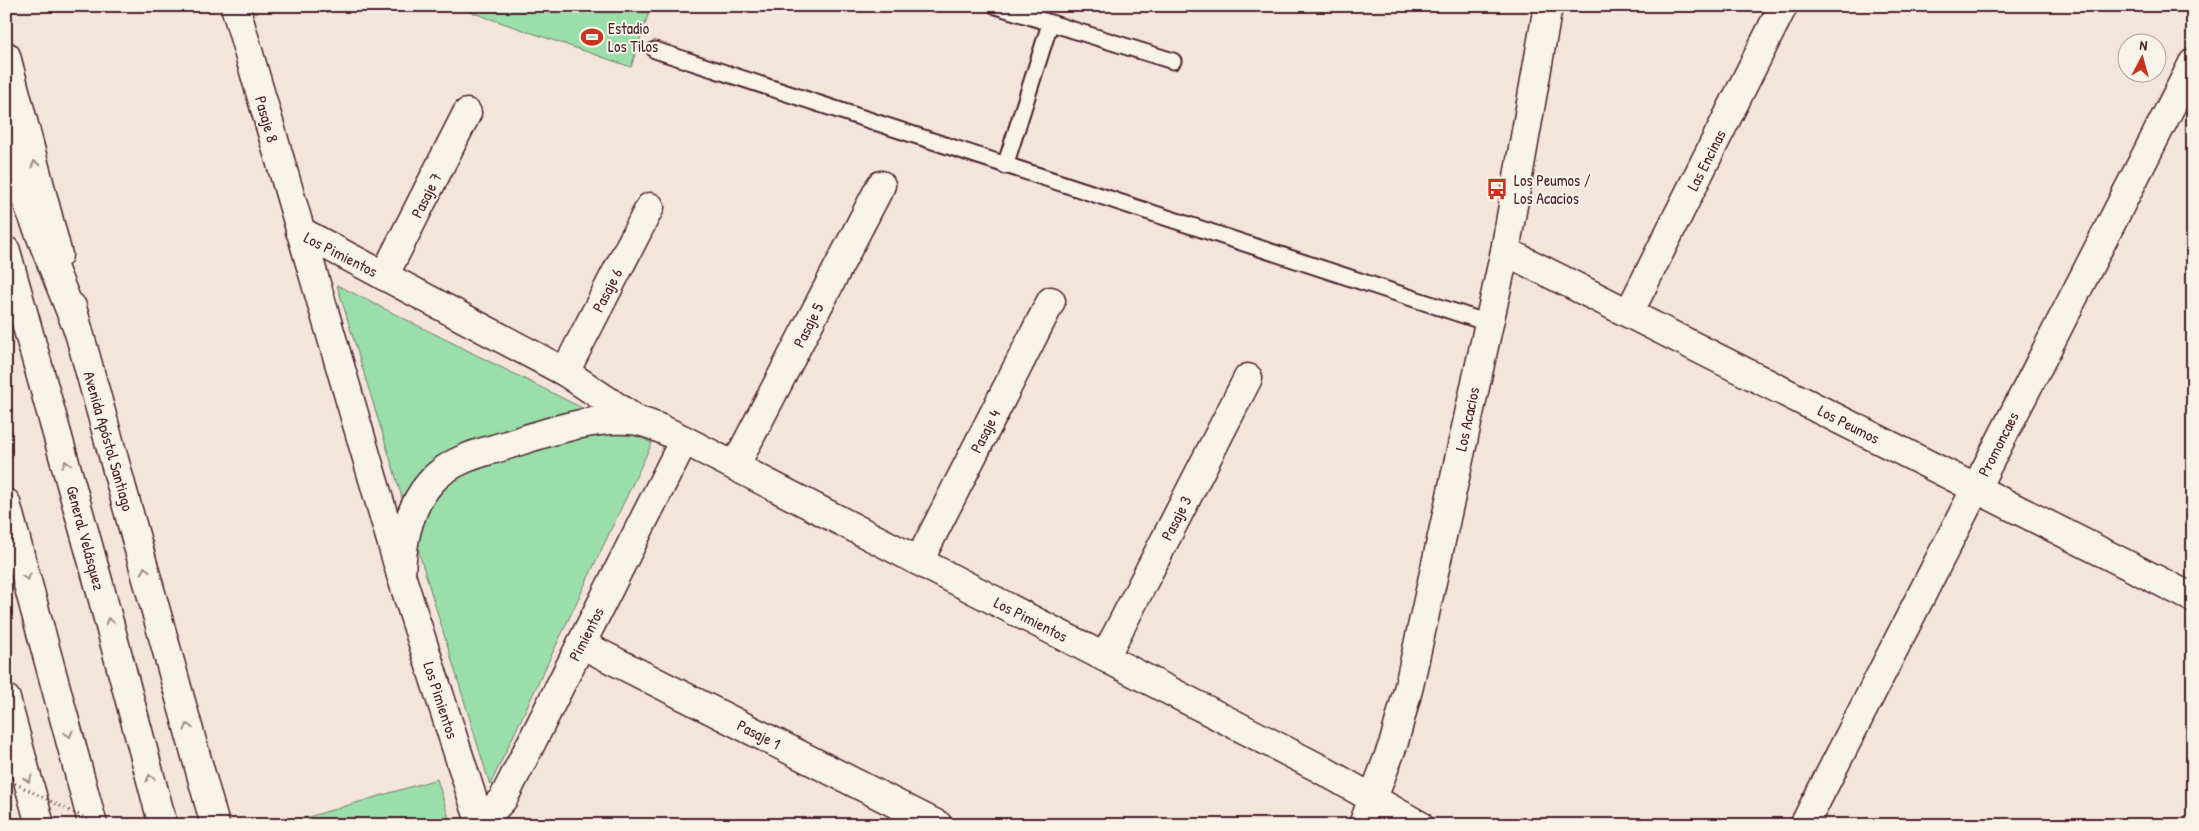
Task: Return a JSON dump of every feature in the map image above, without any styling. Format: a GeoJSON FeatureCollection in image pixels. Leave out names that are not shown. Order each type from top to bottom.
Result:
{"type":"FeatureCollection","features":[{"type":"Feature","properties":{"kind":"main road","name":"Pasaje 8"},"geometry":{"type":"LineString","coordinates":[[235,6],[300,231]]}},
{"type":"Feature","properties":{"kind":"main road","name":"Los Acacios"},"geometry":{"type":"LineString","coordinates":[[1363,825],[1394,742],[1409,686],[1504,251],[1548,6]]}},
{"type":"Feature","properties":{"kind":"main road","name":"Las Encinas"},"geometry":{"type":"LineString","coordinates":[[1629,313],[1783,6]]}},
{"type":"Feature","properties":{"kind":"main road","name":"Avenida Apóstol Santiago"},"geometry":{"type":"LineString","coordinates":[[6,56],[78,330],[215,825]]}},
{"type":"Feature","properties":{"kind":"main road","name":"Promoncaes"},"geometry":{"type":"LineString","coordinates":[[1804,825],[2193,63]]}},
{"type":"Feature","properties":{"kind":"main road","name":"Pasaje 7"},"geometry":{"type":"LineString","coordinates":[[384,276],[467,113]]}},
{"type":"Feature","properties":{"kind":"main road"},"geometry":{"type":"LineString","coordinates":[[6,149],[78,330]]}},
{"type":"Feature","properties":{"kind":"main road","name":"Pasaje 5"},"geometry":{"type":"LineString","coordinates":[[735,466],[881,184]]}},
{"type":"Feature","properties":{"kind":"main road","name":"Pasaje 6"},"geometry":{"type":"LineString","coordinates":[[565,372],[650,207]]}},
{"type":"Feature","properties":{"kind":"main road","name":"Los Pimientos"},"geometry":{"type":"LineString","coordinates":[[300,231],[565,372],[638,421],[660,428],[684,440],[1105,657],[1319,768],[1419,825]]}},
{"type":"Feature","properties":{"kind":"main road","name":"Los Pimientos"},"geometry":{"type":"LineString","coordinates":[[300,231],[401,575],[487,824]]}},
{"type":"Feature","properties":{"kind":"main road","name":"General Velásquez"},"geometry":{"type":"LineString","coordinates":[[6,251],[98,581],[163,825]]}},
{"type":"Feature","properties":{"kind":"main road","name":"Los Peumos"},"geometry":{"type":"LineString","coordinates":[[1504,251],[2193,598]]}},
{"type":"Feature","properties":{"kind":"main road","name":"Pasaje 4"},"geometry":{"type":"LineString","coordinates":[[920,562],[1051,301]]}},
{"type":"Feature","properties":{"kind":"main road","name":"Pasaje 3"},"geometry":{"type":"LineString","coordinates":[[1105,657],[1248,378]]}},
{"type":"Feature","properties":{"kind":"main road","name":"Los Pimientos"},"geometry":{"type":"LineString","coordinates":[[401,575],[406,532],[415,505],[431,481],[447,468],[465,459],[561,430],[613,421],[638,421]]}},
{"type":"Feature","properties":{"kind":"main road","name":"Pimientos"},"geometry":{"type":"LineString","coordinates":[[487,824],[503,798],[684,440]]}},
{"type":"Feature","properties":{"kind":"main road"},"geometry":{"type":"LineString","coordinates":[[6,502],[93,825]]}},
{"type":"Feature","properties":{"kind":"main road","name":"Pasaje 1"},"geometry":{"type":"LineString","coordinates":[[581,644],[938,825]]}},
{"type":"Feature","properties":{"kind":"main road"},"geometry":{"type":"LineString","coordinates":[[6,699],[40,825]]}},
{"type":"Feature","properties":{"kind":"lane"},"geometry":{"type":"LineString","coordinates":[[996,6],[1173,61]]}},
{"type":"Feature","properties":{"kind":"lane"},"geometry":{"type":"LineString","coordinates":[[1006,166],[1050,24]]}},
{"type":"Feature","properties":{"kind":"lane"},"geometry":{"type":"LineString","coordinates":[[656,50],[1488,323]]}},
{"type":"Feature","properties":{"kind":"path"},"geometry":{"type":"LineString","coordinates":[[6,779],[99,825]]}},
{"type":"Feature","properties":{"kind":"green space","name":"Estadio Los Tilos"},"geometry":{"type":"Polygon","coordinates":[[[453,6],[651,6],[631,67],[453,6]]]}},
{"type":"Feature","properties":{"kind":"green space"},"geometry":{"type":"Polygon","coordinates":[[[337,285],[652,443],[490,785],[337,285]]]}},
{"type":"Feature","properties":{"kind":"green space"},"geometry":{"type":"Polygon","coordinates":[[[437,779],[451,825],[281,825],[437,779]]]}},
{"type":"Feature","properties":{"kind":"place","name":"Estadio Los Tilos"},"geometry":{"type":"Point","coordinates":[592,37]}},
{"type":"Feature","properties":{"kind":"place","name":"Los Peumos / Los Acacios"},"geometry":{"type":"Point","coordinates":[1497,189]}}]}
